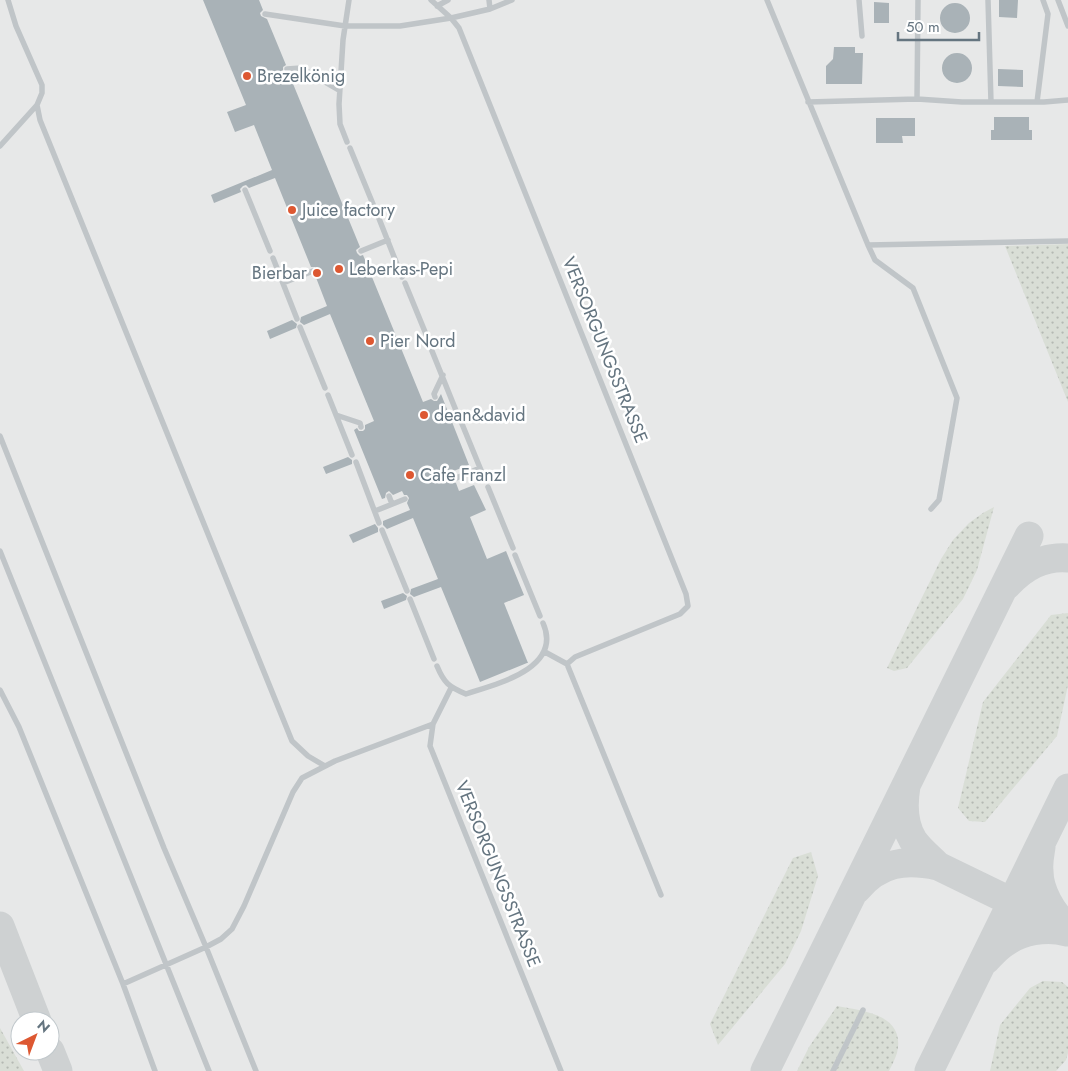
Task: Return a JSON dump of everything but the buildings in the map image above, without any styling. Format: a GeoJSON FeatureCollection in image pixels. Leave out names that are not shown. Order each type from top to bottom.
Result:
{"type":"FeatureCollection","features":[{"type":"Feature","properties":{"kind":"lane"},"geometry":{"type":"LineString","coordinates":[[0,146],[37,104],[42,93],[42,85],[16,26],[8,0]]}},
{"type":"Feature","properties":{"kind":"lane"},"geometry":{"type":"LineString","coordinates":[[347,142],[340,124],[338,104],[349,0]]}},
{"type":"Feature","properties":{"kind":"lane"},"geometry":{"type":"LineString","coordinates":[[431,0],[451,18]]}},
{"type":"Feature","properties":{"kind":"lane"},"geometry":{"type":"LineString","coordinates":[[437,6],[448,0]]}},
{"type":"Feature","properties":{"kind":"lane"},"geometry":{"type":"LineString","coordinates":[[489,0],[490,9]]}},
{"type":"Feature","properties":{"kind":"lane"},"geometry":{"type":"LineString","coordinates":[[265,14],[345,26],[400,26],[451,18],[490,9],[512,0]]}},
{"type":"Feature","properties":{"kind":"lane"},"geometry":{"type":"LineString","coordinates":[[767,0],[875,260],[913,288],[957,398],[939,500],[931,509]]}},
{"type":"Feature","properties":{"kind":"lane"},"geometry":{"type":"LineString","coordinates":[[860,0],[862,36]]}},
{"type":"Feature","properties":{"kind":"lane"},"geometry":{"type":"LineString","coordinates":[[917,99],[918,0]]}},
{"type":"Feature","properties":{"kind":"lane"},"geometry":{"type":"LineString","coordinates":[[988,0],[990,102]]}},
{"type":"Feature","properties":{"kind":"lane"},"geometry":{"type":"LineString","coordinates":[[1037,102],[1048,14],[1043,0]]}},
{"type":"Feature","properties":{"kind":"lane"},"geometry":{"type":"LineString","coordinates":[[1058,0],[1068,26]]}},
{"type":"Feature","properties":{"kind":"lane","name":"VERSORGUNGSSTRASSE"},"geometry":{"type":"LineString","coordinates":[[451,18],[459,28],[686,594],[688,606],[680,614],[575,657],[567,664]]}},
{"type":"Feature","properties":{"kind":"lane"},"geometry":{"type":"LineString","coordinates":[[287,69],[301,68],[340,90]]}},
{"type":"Feature","properties":{"kind":"lane"},"geometry":{"type":"LineString","coordinates":[[808,102],[917,99],[990,102],[1068,100]]}},
{"type":"Feature","properties":{"kind":"lane"},"geometry":{"type":"LineString","coordinates":[[37,104],[40,120],[292,741],[308,756],[325,766]]}},
{"type":"Feature","properties":{"kind":"lane"},"geometry":{"type":"LineString","coordinates":[[350,148],[375,210]]}},
{"type":"Feature","properties":{"kind":"lane"},"geometry":{"type":"LineString","coordinates":[[246,190],[270,251]]}},
{"type":"Feature","properties":{"kind":"lane"},"geometry":{"type":"LineString","coordinates":[[378,216],[402,277]]}},
{"type":"Feature","properties":{"kind":"lane"},"geometry":{"type":"LineString","coordinates":[[361,251],[388,240]]}},
{"type":"Feature","properties":{"kind":"lane"},"geometry":{"type":"LineString","coordinates":[[868,245],[1068,241]]}},
{"type":"Feature","properties":{"kind":"lane"},"geometry":{"type":"LineString","coordinates":[[273,258],[297,319]]}},
{"type":"Feature","properties":{"kind":"lane"},"geometry":{"type":"LineString","coordinates":[[283,283],[313,271]]}},
{"type":"Feature","properties":{"kind":"lane"},"geometry":{"type":"LineString","coordinates":[[405,283],[430,344]]}},
{"type":"Feature","properties":{"kind":"lane"},"geometry":{"type":"LineString","coordinates":[[300,326],[325,388]]}},
{"type":"Feature","properties":{"kind":"lane"},"geometry":{"type":"LineString","coordinates":[[432,351],[457,413]]}},
{"type":"Feature","properties":{"kind":"lane"},"geometry":{"type":"LineString","coordinates":[[435,397],[434,394],[443,376]]}},
{"type":"Feature","properties":{"kind":"lane"},"geometry":{"type":"LineString","coordinates":[[328,395],[352,455]]}},
{"type":"Feature","properties":{"kind":"lane"},"geometry":{"type":"LineString","coordinates":[[336,415],[360,423],[361,427]]}},
{"type":"Feature","properties":{"kind":"lane"},"geometry":{"type":"LineString","coordinates":[[460,419],[485,480]]}},
{"type":"Feature","properties":{"kind":"lane"},"geometry":{"type":"LineString","coordinates":[[0,436],[164,848],[256,1071]]}},
{"type":"Feature","properties":{"kind":"lane"},"geometry":{"type":"LineString","coordinates":[[356,462],[379,522]]}},
{"type":"Feature","properties":{"kind":"lane"},"geometry":{"type":"LineString","coordinates":[[464,467],[467,474]]}},
{"type":"Feature","properties":{"kind":"lane"},"geometry":{"type":"LineString","coordinates":[[454,479],[480,468]]}},
{"type":"Feature","properties":{"kind":"lane"},"geometry":{"type":"LineString","coordinates":[[488,487],[513,548]]}},
{"type":"Feature","properties":{"kind":"lane"},"geometry":{"type":"LineString","coordinates":[[389,496],[392,504]]}},
{"type":"Feature","properties":{"kind":"lane"},"geometry":{"type":"LineString","coordinates":[[375,512],[405,499]]}},
{"type":"Feature","properties":{"kind":"lane"},"geometry":{"type":"LineString","coordinates":[[382,530],[407,591]]}},
{"type":"Feature","properties":{"kind":"lane"},"geometry":{"type":"LineString","coordinates":[[0,551],[209,1071]]}},
{"type":"Feature","properties":{"kind":"lane"},"geometry":{"type":"LineString","coordinates":[[515,555],[540,616]]}},
{"type":"Feature","properties":{"kind":"lane"},"geometry":{"type":"LineString","coordinates":[[410,598],[434,659]]}},
{"type":"Feature","properties":{"kind":"lane"},"geometry":{"type":"LineString","coordinates":[[437,666],[441,677],[451,688],[466,694],[487,687],[530,669],[545,652],[547,632],[543,623]]}},
{"type":"Feature","properties":{"kind":"lane"},"geometry":{"type":"LineString","coordinates":[[545,652],[567,664],[661,895]]}},
{"type":"Feature","properties":{"kind":"lane","name":"VERSORGUNGSSTRASSE"},"geometry":{"type":"LineString","coordinates":[[451,688],[433,724],[430,746],[561,1071]]}},
{"type":"Feature","properties":{"kind":"lane"},"geometry":{"type":"LineString","coordinates":[[0,690],[19,727],[123,984],[155,1071]]}},
{"type":"Feature","properties":{"kind":"lane"},"geometry":{"type":"LineString","coordinates":[[123,984],[206,947],[232,929],[244,906],[293,792],[302,778],[325,766],[433,724]]}},
{"type":"Feature","properties":{"kind":"lane"},"geometry":{"type":"LineString","coordinates":[[833,1071],[863,1010]]}},
{"type":"Feature","properties":{"kind":"shaded area"},"geometry":{"type":"Polygon","coordinates":[[[0,0],[1068,0],[1068,1071],[0,1071],[0,0]]]}},
{"type":"Feature","properties":{"kind":"shaded area"},"geometry":{"type":"Polygon","coordinates":[[[1068,244],[1068,402],[1005,246],[1068,244]]]}},
{"type":"Feature","properties":{"kind":"shaded area"},"geometry":{"type":"Polygon","coordinates":[[[994,507],[977,570],[963,599],[907,668],[894,671],[887,668],[941,559],[953,540],[969,523],[994,507]]]}},
{"type":"Feature","properties":{"kind":"shaded area"},"geometry":{"type":"Polygon","coordinates":[[[1068,613],[1068,685],[1057,736],[985,822],[969,821],[958,808],[983,702],[1051,615],[1068,613]]]}},
{"type":"Feature","properties":{"kind":"shaded area"},"geometry":{"type":"Polygon","coordinates":[[[811,852],[818,876],[801,931],[785,964],[718,1045],[710,1024],[793,858],[811,852]]]}},
{"type":"Feature","properties":{"kind":"shaded area"},"geometry":{"type":"Polygon","coordinates":[[[1043,981],[1062,982],[1068,987],[1068,1053],[1066,1060],[1056,1071],[990,1071],[1000,1025],[1030,988],[1043,981]]]}},
{"type":"Feature","properties":{"kind":"shaded area"},"geometry":{"type":"Polygon","coordinates":[[[837,1006],[870,1013],[889,1022],[895,1030],[898,1040],[897,1053],[889,1071],[797,1071],[809,1047],[837,1006]]]}},
{"type":"Feature","properties":{"kind":"shaded area"},"geometry":{"type":"Polygon","coordinates":[[[0,1028],[10,1046],[10,1061],[18,1061],[24,1071],[0,1071],[0,1028]]]}},
{"type":"Feature","properties":{"kind":"taxiway"},"geometry":{"type":"LineString","coordinates":[[765,1071],[1029,536]]}},
{"type":"Feature","properties":{"kind":"taxiway"},"geometry":{"type":"LineString","coordinates":[[1007,585],[1034,564],[1050,559],[1068,558]]}},
{"type":"Feature","properties":{"kind":"taxiway"},"geometry":{"type":"LineString","coordinates":[[906,786],[904,800],[907,827],[918,847],[938,866]]}},
{"type":"Feature","properties":{"kind":"taxiway"},"geometry":{"type":"LineString","coordinates":[[929,1071],[1068,788]]}},
{"type":"Feature","properties":{"kind":"taxiway"},"geometry":{"type":"LineString","coordinates":[[1041,847],[1039,858],[1041,886],[1052,909],[1068,926]]}},
{"type":"Feature","properties":{"kind":"taxiway"},"geometry":{"type":"LineString","coordinates":[[857,889],[875,873],[894,865],[915,863],[938,866],[1068,929]]}},
{"type":"Feature","properties":{"kind":"taxiway"},"geometry":{"type":"LineString","coordinates":[[0,926],[33,1011]]}},
{"type":"Feature","properties":{"kind":"taxiway"},"geometry":{"type":"LineString","coordinates":[[986,960],[1003,944],[1025,933],[1042,930],[1067,932]]}},
{"type":"Feature","properties":{"kind":"taxiway"},"geometry":{"type":"LineString","coordinates":[[54,1061],[58,1071]]}},
{"type":"Feature","properties":{"kind":"place","name":"Brezelkönig"},"geometry":{"type":"Point","coordinates":[247,76]}},
{"type":"Feature","properties":{"kind":"place","name":"Juice factory"},"geometry":{"type":"Point","coordinates":[292,210]}},
{"type":"Feature","properties":{"kind":"place","name":"Leberkas-Pepi"},"geometry":{"type":"Point","coordinates":[339,269]}},
{"type":"Feature","properties":{"kind":"place","name":"Bierbar"},"geometry":{"type":"Point","coordinates":[317,273]}},
{"type":"Feature","properties":{"kind":"place","name":"Pier Nord"},"geometry":{"type":"Point","coordinates":[370,341]}},
{"type":"Feature","properties":{"kind":"place","name":"dean&david"},"geometry":{"type":"Point","coordinates":[424,415]}},
{"type":"Feature","properties":{"kind":"place","name":"Cafe Franzl"},"geometry":{"type":"Point","coordinates":[410,475]}}]}
